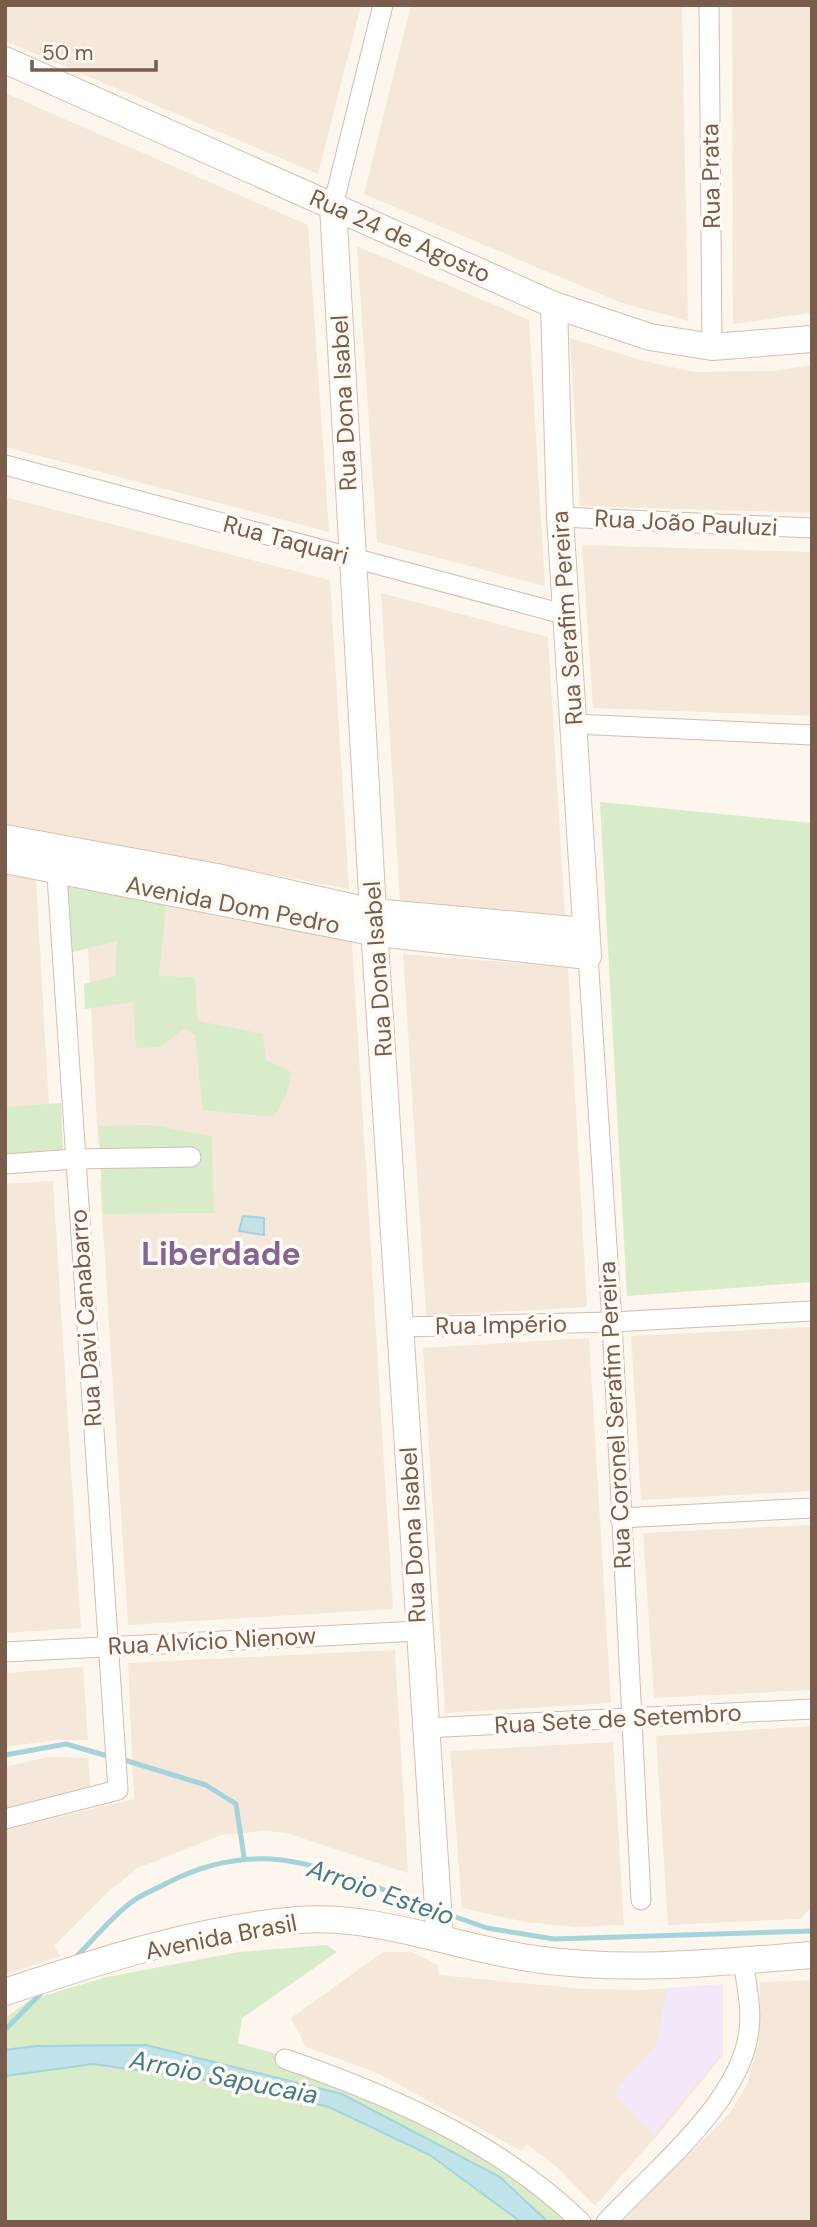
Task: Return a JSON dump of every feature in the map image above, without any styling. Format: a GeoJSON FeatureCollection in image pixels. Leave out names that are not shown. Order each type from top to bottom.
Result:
{"type":"FeatureCollection","features":[{"type":"Feature","properties":{"kind":"street","name":"Rua Dona Isabel"},"geometry":{"type":"LineString","coordinates":[[383,5],[333,206],[400,1327],[440,1930]]}},
{"type":"Feature","properties":{"kind":"street","name":"Rua Prata"},"geometry":{"type":"LineString","coordinates":[[709,5],[712,347]]}},
{"type":"Feature","properties":{"kind":"street","name":"Rua 24 de Agosto"},"geometry":{"type":"LineString","coordinates":[[5,60],[554,305],[650,337],[712,347],[812,339]]}},
{"type":"Feature","properties":{"kind":"street","name":"Rua Serafim Pereira"},"geometry":{"type":"LineString","coordinates":[[554,305],[560,517],[587,944]]}},
{"type":"Feature","properties":{"kind":"street","name":"Rua Taquari"},"geometry":{"type":"LineString","coordinates":[[5,465],[567,615]]}},
{"type":"Feature","properties":{"kind":"street","name":"Rua João Pauluzi"},"geometry":{"type":"LineString","coordinates":[[560,517],[812,528]]}},
{"type":"Feature","properties":{"kind":"street"},"geometry":{"type":"LineString","coordinates":[[574,724],[812,735]]}},
{"type":"Feature","properties":{"kind":"street","name":"Avenida Dom Pedro"},"geometry":{"type":"LineString","coordinates":[[5,838],[55,858],[215,888],[375,923],[587,944]]}},
{"type":"Feature","properties":{"kind":"street","name":"Avenida Dom Pedro"},"geometry":{"type":"LineString","coordinates":[[5,860],[55,858]]}},
{"type":"Feature","properties":{"kind":"street","name":"Rua Davi Canabarro"},"geometry":{"type":"LineString","coordinates":[[5,1819],[118,1780],[55,858]]}},
{"type":"Feature","properties":{"kind":"street","name":"Rua Coronel Serafim Pereira"},"geometry":{"type":"LineString","coordinates":[[587,944],[612,1322],[641,1900]]}},
{"type":"Feature","properties":{"kind":"street"},"geometry":{"type":"LineString","coordinates":[[5,1164],[75,1159],[191,1157]]}},
{"type":"Feature","properties":{"kind":"street","name":"Rua Império"},"geometry":{"type":"LineString","coordinates":[[400,1327],[612,1322],[812,1311]]}},
{"type":"Feature","properties":{"kind":"street"},"geometry":{"type":"LineString","coordinates":[[620,1518],[812,1508]]}},
{"type":"Feature","properties":{"kind":"street","name":"Rua Alvício Nienow"},"geometry":{"type":"LineString","coordinates":[[5,1652],[419,1631]]}},
{"type":"Feature","properties":{"kind":"street","name":"Rua Sete de Setembro"},"geometry":{"type":"LineString","coordinates":[[425,1727],[812,1709]]}},
{"type":"Feature","properties":{"kind":"street","name":"Avenida Brasil"},"geometry":{"type":"LineString","coordinates":[[5,1992],[82,1967],[204,1935],[299,1920],[370,1922],[440,1930],[542,1960],[597,1965],[663,1965],[812,1955]]}},
{"type":"Feature","properties":{"kind":"street"},"geometry":{"type":"LineString","coordinates":[[606,2222],[686,2139],[716,2104],[734,2077],[747,2045],[750,2028],[743,1960]]}},
{"type":"Feature","properties":{"kind":"street"},"geometry":{"type":"LineString","coordinates":[[285,2059],[352,2082],[492,2152],[551,2193],[581,2222]]}},
{"type":"Feature","properties":{"kind":"shaded area"},"geometry":{"type":"Polygon","coordinates":[[[5,5],[361,5],[318,174],[5,41],[5,5]]]}},
{"type":"Feature","properties":{"kind":"shaded area"},"geometry":{"type":"Polygon","coordinates":[[[411,5],[682,5],[688,321],[619,302],[364,194],[411,5]]]}},
{"type":"Feature","properties":{"kind":"shaded area"},"geometry":{"type":"Polygon","coordinates":[[[732,5],[812,5],[812,313],[733,324],[732,5]]]}},
{"type":"Feature","properties":{"kind":"shaded area"},"geometry":{"type":"Polygon","coordinates":[[[5,93],[308,225],[329,532],[5,447],[5,93]]]}},
{"type":"Feature","properties":{"kind":"shaded area"},"geometry":{"type":"Polygon","coordinates":[[[357,246],[529,320],[545,586],[377,542],[357,246]]]}},
{"type":"Feature","properties":{"kind":"shaded area"},"geometry":{"type":"Polygon","coordinates":[[[570,338],[641,360],[694,372],[773,371],[812,365],[812,513],[580,506],[570,338]]]}},
{"type":"Feature","properties":{"kind":"shaded area"},"geometry":{"type":"Polygon","coordinates":[[[5,497],[330,580],[349,889],[5,824],[5,497]]]}},
{"type":"Feature","properties":{"kind":"shaded area"},"geometry":{"type":"Polygon","coordinates":[[[582,545],[812,552],[812,716],[593,708],[582,545]]]}},
{"type":"Feature","properties":{"kind":"shaded area"},"geometry":{"type":"Polygon","coordinates":[[[381,593],[548,637],[565,915],[400,901],[381,593]]]}},
{"type":"Feature","properties":{"kind":"shaded area"},"geometry":{"type":"Polygon","coordinates":[[[5,874],[36,880],[51,1141],[5,1144],[5,874]]]}},
{"type":"Feature","properties":{"kind":"shaded area"},"geometry":{"type":"Polygon","coordinates":[[[85,889],[352,942],[393,1609],[128,1625],[100,1181],[162,1178],[202,1138],[98,1145],[85,889]]]}},
{"type":"Feature","properties":{"kind":"shaded area"},"geometry":{"type":"Polygon","coordinates":[[[403,954],[568,967],[587,1307],[426,1316],[403,954]]]}},
{"type":"Feature","properties":{"kind":"shaded area"},"geometry":{"type":"Polygon","coordinates":[[[53,1181],[81,1628],[5,1633],[5,1184],[53,1181]]]}},
{"type":"Feature","properties":{"kind":"shaded area"},"geometry":{"type":"Polygon","coordinates":[[[812,1327],[812,1491],[641,1500],[631,1336],[812,1327]]]}},
{"type":"Feature","properties":{"kind":"shaded area"},"geometry":{"type":"Polygon","coordinates":[[[589,1338],[611,1703],[445,1713],[423,1348],[589,1338]]]}},
{"type":"Feature","properties":{"kind":"shaded area"},"geometry":{"type":"Polygon","coordinates":[[[812,1525],[812,1690],[654,1698],[643,1533],[812,1525]]]}},
{"type":"Feature","properties":{"kind":"shaded area"},"geometry":{"type":"Polygon","coordinates":[[[395,1650],[408,1873],[286,1833],[265,1831],[221,1835],[138,1868],[110,1890],[54,1946],[60,1956],[5,1975],[5,1830],[134,1799],[128,1663],[395,1650]]]}},
{"type":"Feature","properties":{"kind":"shaded area"},"geometry":{"type":"Polygon","coordinates":[[[83,1667],[88,1740],[56,1740],[5,1747],[5,1673],[83,1667]]]}},
{"type":"Feature","properties":{"kind":"shaded area"},"geometry":{"type":"Polygon","coordinates":[[[812,1726],[812,1908],[799,1919],[668,1925],[656,1736],[812,1726]]]}},
{"type":"Feature","properties":{"kind":"shaded area"},"geometry":{"type":"Polygon","coordinates":[[[613,1742],[624,1925],[575,1927],[525,1922],[462,1908],[450,1751],[613,1742]]]}},
{"type":"Feature","properties":{"kind":"shaded area"},"geometry":{"type":"Polygon","coordinates":[[[48,1757],[88,1758],[90,1786],[5,1809],[5,1767],[48,1757]]]}},
{"type":"Feature","properties":{"kind":"shaded area"},"geometry":{"type":"Polygon","coordinates":[[[383,1952],[412,1952],[438,1965],[439,1975],[584,1989],[644,1990],[723,1985],[723,2055],[595,2206],[558,2168],[527,2144],[522,2151],[377,2073],[306,2047],[291,2018],[383,1952]]]}},
{"type":"Feature","properties":{"kind":"shaded area"},"geometry":{"type":"Polygon","coordinates":[[[812,1980],[812,2222],[620,2222],[729,2114],[747,2085],[759,2039],[760,1982],[812,1980]]]}},
{"type":"Feature","properties":{"kind":"shaded area"},"geometry":{"type":"Polygon","coordinates":[[[723,1984],[722,2053],[654,2134],[614,2093],[657,2044],[667,1988],[723,1984]]]}},
{"type":"Feature","properties":{"kind":"green space"},"geometry":{"type":"Polygon","coordinates":[[[600,802],[812,823],[812,1282],[627,1296],[600,802]]]}},
{"type":"Feature","properties":{"kind":"green space"},"geometry":{"type":"Polygon","coordinates":[[[63,871],[167,899],[159,976],[195,977],[198,1021],[263,1034],[266,1060],[291,1072],[287,1093],[274,1117],[203,1110],[195,1035],[184,1028],[161,1047],[136,1048],[133,1002],[85,1009],[84,984],[115,976],[117,941],[69,953],[63,871]]]}},
{"type":"Feature","properties":{"kind":"green space"},"geometry":{"type":"Polygon","coordinates":[[[61,1103],[63,1152],[5,1156],[5,1107],[61,1103]]]}},
{"type":"Feature","properties":{"kind":"green space"},"geometry":{"type":"Polygon","coordinates":[[[151,1125],[212,1136],[214,1213],[103,1214],[99,1126],[151,1125]]]}},
{"type":"Feature","properties":{"kind":"green space"},"geometry":{"type":"Polygon","coordinates":[[[327,1945],[337,1952],[242,2018],[238,2043],[301,2061],[472,2142],[581,2222],[548,2222],[500,2177],[342,2094],[146,2045],[37,2046],[5,2050],[5,2018],[30,2000],[107,1977],[239,1952],[327,1945]]]}},
{"type":"Feature","properties":{"kind":"green space"},"geometry":{"type":"Polygon","coordinates":[[[93,2064],[213,2081],[329,2107],[430,2155],[521,2222],[5,2222],[5,2076],[93,2064]]]}},
{"type":"Feature","properties":{"kind":"water"},"geometry":{"type":"Polygon","coordinates":[[[243,1216],[264,1218],[264,1235],[239,1231],[243,1216]]]}},
{"type":"Feature","properties":{"kind":"water","name":"Arroio Sapucaia"},"geometry":{"type":"Polygon","coordinates":[[[146,2045],[342,2094],[500,2177],[548,2222],[521,2222],[430,2155],[329,2107],[213,2081],[93,2064],[5,2076],[5,2050],[37,2046],[146,2045]]]}},
{"type":"Feature","properties":{"kind":"waterway","name":"Arroio Esteio"},"geometry":{"type":"LineString","coordinates":[[5,1755],[66,1744],[111,1757]]}},
{"type":"Feature","properties":{"kind":"waterway","name":"Arroio Esteio"},"geometry":{"type":"LineString","coordinates":[[121,1759],[206,1785],[236,1804],[244,1857]]}},
{"type":"Feature","properties":{"kind":"waterway"},"geometry":{"type":"LineString","coordinates":[[76,1957],[115,1916],[137,1898],[202,1868],[236,1860],[268,1859],[299,1863],[361,1881],[428,1907]]}},
{"type":"Feature","properties":{"kind":"waterway","name":"Arroio Esteio"},"geometry":{"type":"LineString","coordinates":[[447,1914],[487,1928],[554,1939],[812,1931]]}},
{"type":"Feature","properties":{"kind":"waterway"},"geometry":{"type":"LineString","coordinates":[[5,2030],[45,1989]]}},
{"type":"Feature","properties":{"kind":"district","name":"Liberdade"},"geometry":{"type":"Point","coordinates":[221,1254]}}]}
